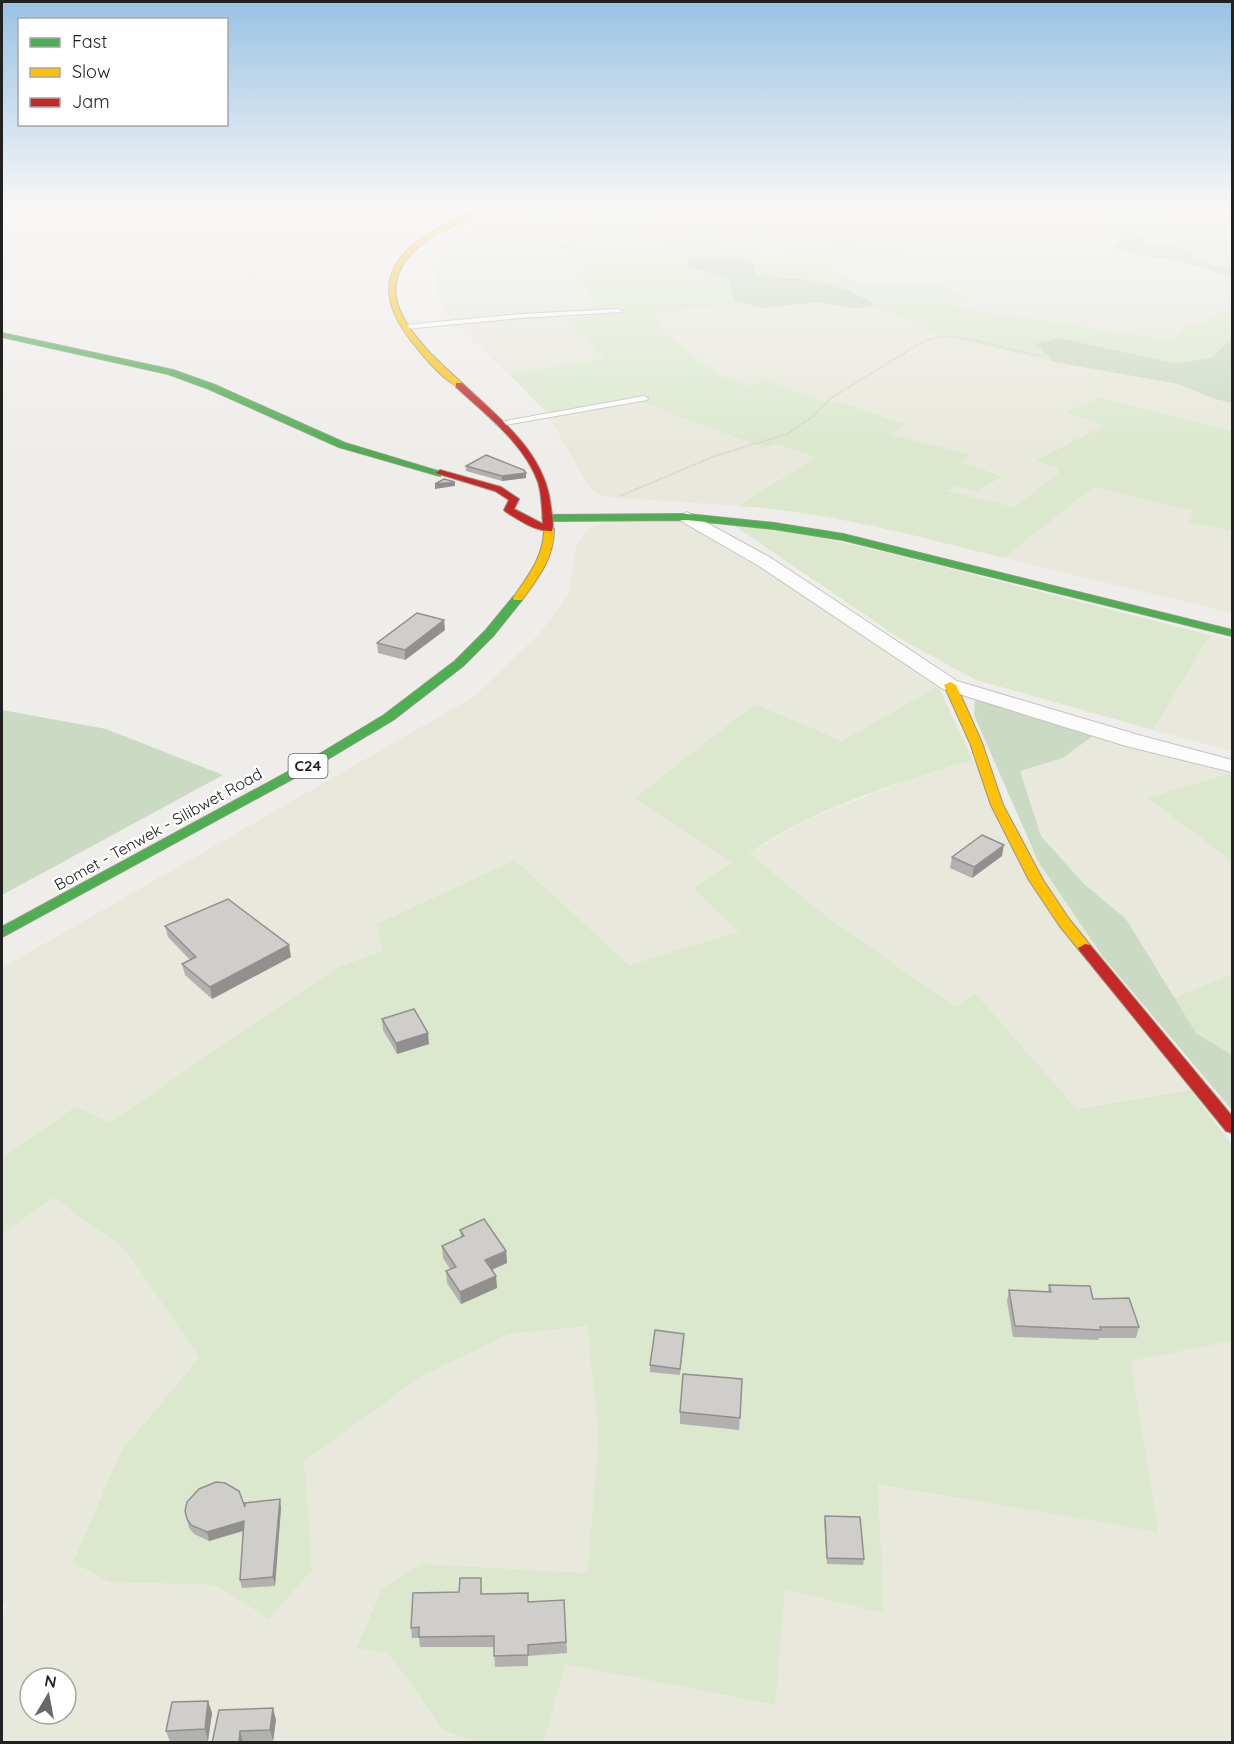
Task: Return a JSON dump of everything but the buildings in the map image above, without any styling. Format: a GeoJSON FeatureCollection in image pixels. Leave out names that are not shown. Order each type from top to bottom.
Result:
{"type":"FeatureCollection","features":[{"type":"Feature","properties":{"kind":"street","name":"C24"},"geometry":{"type":"LineString","coordinates":[[391,289],[391,298],[405,327],[442,368],[500,423],[523,451],[540,479],[548,524]]}},
{"type":"Feature","properties":{"kind":"street"},"geometry":{"type":"LineString","coordinates":[[2,335],[170,372],[212,387],[342,445],[498,489],[513,499],[509,510],[528,522],[548,524],[601,516],[687,518],[774,526],[843,537],[1233,633]]}},
{"type":"Feature","properties":{"kind":"street"},"geometry":{"type":"LineString","coordinates":[[687,518],[765,562],[950,685],[1134,741],[1233,766]]}},
{"type":"Feature","properties":{"kind":"street","name":"Bomet - Tenwek - Silibwet Road"},"geometry":{"type":"LineString","coordinates":[[2,933],[336,750],[405,707],[464,661],[498,627],[544,561],[550,540],[548,524]]}},
{"type":"Feature","properties":{"kind":"street"},"geometry":{"type":"LineString","coordinates":[[950,685],[976,743],[997,806],[1036,880],[1064,922],[1233,1127]]}},
{"type":"Feature","properties":{"kind":"lane"},"geometry":{"type":"LineString","coordinates":[[405,327],[521,316],[619,311]]}},
{"type":"Feature","properties":{"kind":"lane"},"geometry":{"type":"LineString","coordinates":[[500,423],[644,398]]}},
{"type":"Feature","properties":{"kind":"path"},"geometry":{"type":"LineString","coordinates":[[601,516],[620,495],[649,482],[715,456],[787,434],[812,417],[831,398],[930,338],[958,337],[1039,356]]}},
{"type":"Feature","properties":{"kind":"shaded area"},"geometry":{"type":"Polygon","coordinates":[[[436,289],[588,289],[599,316],[565,319],[604,359],[509,374],[449,319],[436,289]]]}},
{"type":"Feature","properties":{"kind":"shaded area"},"geometry":{"type":"Polygon","coordinates":[[[952,289],[1232,289],[1232,311],[1220,312],[1202,326],[1188,325],[1174,340],[951,307],[971,298],[952,289]]]}},
{"type":"Feature","properties":{"kind":"shaded area"},"geometry":{"type":"Polygon","coordinates":[[[819,302],[852,308],[871,307],[916,321],[936,334],[1054,362],[1178,384],[1215,399],[1232,403],[1232,431],[1099,398],[1105,425],[1037,461],[1057,467],[1058,474],[1014,507],[946,491],[957,486],[978,491],[1002,475],[959,462],[971,455],[887,434],[906,423],[842,403],[817,400],[765,379],[751,386],[717,374],[666,334],[653,312],[747,304],[763,308],[819,302]]]}},
{"type":"Feature","properties":{"kind":"shaded area"},"geometry":{"type":"Polygon","coordinates":[[[630,398],[764,448],[777,444],[817,457],[739,506],[606,497],[591,490],[546,412],[630,398]]]}},
{"type":"Feature","properties":{"kind":"shaded area"},"geometry":{"type":"Polygon","coordinates":[[[1094,487],[1195,511],[1190,522],[1232,531],[1232,613],[1004,558],[1094,487]]]}},
{"type":"Feature","properties":{"kind":"shaded area"},"geometry":{"type":"Polygon","coordinates":[[[612,520],[680,521],[755,561],[938,686],[842,741],[753,704],[636,798],[733,862],[740,932],[629,965],[515,860],[378,924],[384,951],[336,968],[110,1122],[75,1107],[2,1158],[2,968],[475,696],[541,632],[569,593],[576,545],[589,528],[612,520]]]}},
{"type":"Feature","properties":{"kind":"shaded area"},"geometry":{"type":"Polygon","coordinates":[[[1210,635],[1232,640],[1232,751],[1153,730],[1210,635]]]}},
{"type":"Feature","properties":{"kind":"shaded area"},"geometry":{"type":"Polygon","coordinates":[[[1094,735],[1232,771],[1148,798],[1232,861],[1232,974],[1174,998],[1126,919],[1084,884],[1041,836],[1020,771],[1063,758],[1094,735]]]}},
{"type":"Feature","properties":{"kind":"shaded area"},"geometry":{"type":"Polygon","coordinates":[[[973,760],[1191,1090],[1077,1109],[975,993],[955,1007],[815,908],[748,853],[809,819],[912,778],[973,760]]]}},
{"type":"Feature","properties":{"kind":"shaded area"},"geometry":{"type":"Polygon","coordinates":[[[54,1198],[126,1250],[199,1358],[122,1450],[109,1582],[216,1585],[269,1619],[312,1570],[303,1461],[420,1377],[509,1334],[587,1326],[599,1437],[587,1573],[422,1564],[358,1648],[389,1653],[443,1730],[476,1742],[2,1742],[2,1621],[7,1604],[2,1601],[2,1234],[54,1198]]]}},
{"type":"Feature","properties":{"kind":"shaded area"},"geometry":{"type":"Polygon","coordinates":[[[1231,1341],[1232,1742],[544,1742],[565,1664],[774,1705],[785,1589],[884,1612],[878,1483],[1157,1532],[1131,1360],[1231,1341]]]}},
{"type":"Feature","properties":{"kind":"green space"},"geometry":{"type":"Polygon","coordinates":[[[587,289],[731,289],[735,301],[747,304],[653,312],[666,334],[717,374],[751,386],[765,379],[817,400],[842,403],[907,424],[888,434],[972,455],[960,462],[1003,476],[977,491],[957,486],[947,491],[1014,507],[1058,474],[1057,467],[1036,461],[1104,425],[1066,412],[1099,398],[1232,431],[1232,531],[1189,522],[1194,511],[1094,487],[1004,558],[839,519],[739,506],[816,457],[777,444],[764,448],[630,398],[546,412],[509,374],[604,359],[564,319],[598,316],[587,289]]]}},
{"type":"Feature","properties":{"kind":"green space"},"geometry":{"type":"Polygon","coordinates":[[[731,289],[842,289],[871,302],[871,307],[852,308],[819,302],[763,308],[735,301],[731,289]]]}},
{"type":"Feature","properties":{"kind":"green space"},"geometry":{"type":"Polygon","coordinates":[[[832,289],[951,289],[971,299],[952,307],[1174,340],[1188,325],[1202,326],[1220,312],[1232,311],[1232,337],[1212,358],[1175,363],[1058,338],[1036,345],[1054,362],[936,334],[916,321],[871,307],[871,302],[832,289]]]}},
{"type":"Feature","properties":{"kind":"green space"},"geometry":{"type":"Polygon","coordinates":[[[1232,337],[1232,403],[1215,399],[1178,384],[1054,362],[1035,344],[1058,338],[1175,363],[1212,358],[1232,337]]]}},
{"type":"Feature","properties":{"kind":"green space"},"geometry":{"type":"Polygon","coordinates":[[[732,524],[791,531],[884,552],[1210,635],[1153,730],[976,680],[899,638],[732,524]]]}},
{"type":"Feature","properties":{"kind":"green space"},"geometry":{"type":"Polygon","coordinates":[[[938,686],[973,760],[915,777],[857,798],[801,823],[749,853],[815,908],[955,1007],[975,993],[1077,1109],[1191,1090],[1232,1145],[1232,1343],[1231,1341],[1131,1361],[1158,1532],[878,1484],[884,1613],[785,1589],[775,1705],[565,1664],[544,1742],[476,1742],[443,1730],[389,1653],[357,1648],[382,1589],[422,1564],[587,1573],[599,1437],[587,1326],[509,1334],[420,1377],[304,1461],[312,1570],[269,1619],[216,1585],[109,1582],[73,1562],[122,1450],[199,1358],[126,1250],[54,1198],[2,1234],[2,1158],[75,1107],[110,1122],[336,968],[383,951],[377,924],[515,860],[629,965],[739,932],[693,888],[732,862],[635,798],[754,704],[842,741],[938,686]]]}},
{"type":"Feature","properties":{"kind":"green space"},"geometry":{"type":"Polygon","coordinates":[[[975,697],[1094,735],[1063,758],[1020,771],[1041,836],[1084,884],[1126,919],[1196,1033],[1232,1055],[1232,1110],[1103,957],[1038,861],[974,715],[975,697]]]}},
{"type":"Feature","properties":{"kind":"green space"},"geometry":{"type":"Polygon","coordinates":[[[2,710],[106,729],[223,775],[2,895],[2,710]]]}},
{"type":"Feature","properties":{"kind":"green space"},"geometry":{"type":"Polygon","coordinates":[[[1232,772],[1232,861],[1148,798],[1232,772]]]}},
{"type":"Feature","properties":{"kind":"green space"},"geometry":{"type":"Polygon","coordinates":[[[1232,974],[1232,1055],[1196,1033],[1174,998],[1232,974]]]}},
{"type":"Feature","properties":{"kind":"traffic: fast"},"geometry":{"type":"LineString","coordinates":[[2,335],[170,372],[212,387],[342,445],[440,473]]}},
{"type":"Feature","properties":{"kind":"traffic: fast"},"geometry":{"type":"LineString","coordinates":[[547,518],[687,517],[774,526],[843,537],[1232,633]]}},
{"type":"Feature","properties":{"kind":"traffic: fast"},"geometry":{"type":"LineString","coordinates":[[2,933],[312,763],[388,717],[425,692],[459,664],[490,633],[518,598]]}},
{"type":"Feature","properties":{"kind":"traffic: slow"},"geometry":{"type":"LineString","coordinates":[[391,289],[394,307],[408,333],[459,385]]}},
{"type":"Feature","properties":{"kind":"traffic: slow"},"geometry":{"type":"LineString","coordinates":[[518,598],[544,557],[548,548],[549,529]]}},
{"type":"Feature","properties":{"kind":"traffic: slow"},"geometry":{"type":"LineString","coordinates":[[950,685],[976,743],[997,805],[1036,880],[1064,922],[1085,948]]}},
{"type":"Feature","properties":{"kind":"traffic: jam"},"geometry":{"type":"LineString","coordinates":[[440,473],[498,489],[514,499],[509,510],[529,522],[549,529],[541,479],[526,452],[505,428],[459,385]]}},
{"type":"Feature","properties":{"kind":"traffic: jam"},"geometry":{"type":"LineString","coordinates":[[1085,948],[1232,1127]]}}]}
